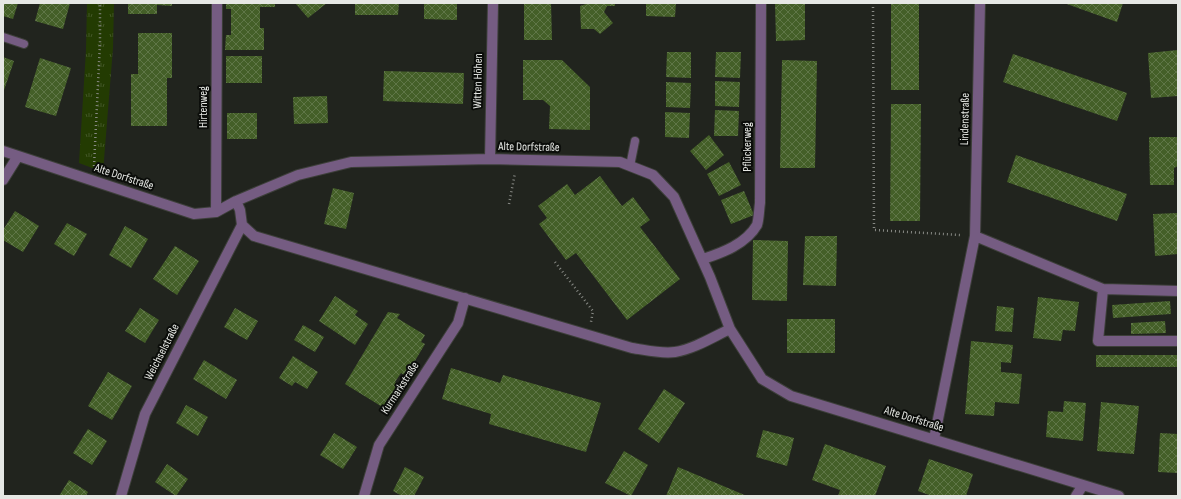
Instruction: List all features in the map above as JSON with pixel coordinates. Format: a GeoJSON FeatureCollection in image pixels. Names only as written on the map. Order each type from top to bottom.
{"type":"FeatureCollection","features":[{"type":"Feature","properties":{"kind":"street","name":"Hirtenweg"},"geometry":{"type":"LineString","coordinates":[[216,212],[217,3]]}},
{"type":"Feature","properties":{"kind":"street","name":"Witten Höhen"},"geometry":{"type":"LineString","coordinates":[[490,159],[493,3]]}},
{"type":"Feature","properties":{"kind":"street","name":"Pflückerweg"},"geometry":{"type":"LineString","coordinates":[[703,259],[723,253],[742,240],[757,224],[760,203],[762,3]]}},
{"type":"Feature","properties":{"kind":"street","name":"Lindenstraße"},"geometry":{"type":"LineString","coordinates":[[934,439],[975,236],[980,3]]}},
{"type":"Feature","properties":{"kind":"street","name":"Alte Dorfstraße"},"geometry":{"type":"LineString","coordinates":[[3,152],[194,214],[216,212],[236,201],[298,175],[351,162],[490,159],[620,162],[653,175],[674,197],[703,259],[730,329],[762,379],[791,396],[1119,496]]}},
{"type":"Feature","properties":{"kind":"street"},"geometry":{"type":"LineString","coordinates":[[3,180],[18,156]]}},
{"type":"Feature","properties":{"kind":"street"},"geometry":{"type":"LineString","coordinates":[[236,201],[240,210],[242,225],[254,236],[632,348],[666,353],[676,352],[699,344],[730,329]]}},
{"type":"Feature","properties":{"kind":"street","name":"Weichselstraße"},"geometry":{"type":"LineString","coordinates":[[121,496],[145,414],[242,225]]}},
{"type":"Feature","properties":{"kind":"street"},"geometry":{"type":"LineString","coordinates":[[975,236],[1103,289],[1178,291]]}},
{"type":"Feature","properties":{"kind":"street"},"geometry":{"type":"LineString","coordinates":[[1103,289],[1098,341],[1178,341]]}},
{"type":"Feature","properties":{"kind":"street","name":"Kurmarkstraße"},"geometry":{"type":"LineString","coordinates":[[364,496],[380,445],[458,323],[465,298]]}},
{"type":"Feature","properties":{"kind":"street"},"geometry":{"type":"LineString","coordinates":[[1076,496],[1083,485]]}},
{"type":"Feature","properties":{"kind":"lane"},"geometry":{"type":"LineString","coordinates":[[3,37],[24,44]]}},
{"type":"Feature","properties":{"kind":"lane"},"geometry":{"type":"LineString","coordinates":[[630,166],[635,141]]}},
{"type":"Feature","properties":{"kind":"path"},"geometry":{"type":"LineString","coordinates":[[93,182],[100,43],[100,3]]}},
{"type":"Feature","properties":{"kind":"path"},"geometry":{"type":"LineString","coordinates":[[873,3],[874,230],[975,236]]}},
{"type":"Feature","properties":{"kind":"path"},"geometry":{"type":"LineString","coordinates":[[509,204],[518,160]]}},
{"type":"Feature","properties":{"kind":"path"},"geometry":{"type":"LineString","coordinates":[[555,262],[593,311],[588,335]]}},
{"type":"Feature","properties":{"kind":"green space"},"geometry":{"type":"Polygon","coordinates":[[[87,3],[114,3],[113,48],[103,172],[79,163],[86,50],[87,3]]]}},
{"type":"Feature","properties":{"kind":"building"},"geometry":{"type":"Polygon","coordinates":[[[3,3],[18,3],[13,19],[3,16],[3,3]]]}},
{"type":"Feature","properties":{"kind":"building"},"geometry":{"type":"Polygon","coordinates":[[[40,3],[70,3],[63,29],[35,21],[40,3]]]}},
{"type":"Feature","properties":{"kind":"building"},"geometry":{"type":"Polygon","coordinates":[[[128,3],[172,3],[172,6],[157,5],[157,14],[128,14],[128,3]]]}},
{"type":"Feature","properties":{"kind":"building"},"geometry":{"type":"Polygon","coordinates":[[[226,3],[275,3],[275,7],[260,7],[260,28],[264,28],[264,50],[225,50],[226,35],[231,35],[231,9],[226,9],[226,3]]]}},
{"type":"Feature","properties":{"kind":"building"},"geometry":{"type":"Polygon","coordinates":[[[295,3],[327,3],[308,18],[295,3]]]}},
{"type":"Feature","properties":{"kind":"building"},"geometry":{"type":"Polygon","coordinates":[[[355,3],[399,3],[398,15],[355,15],[355,3]]]}},
{"type":"Feature","properties":{"kind":"building"},"geometry":{"type":"Polygon","coordinates":[[[424,3],[457,3],[457,20],[424,19],[424,3]]]}},
{"type":"Feature","properties":{"kind":"building"},"geometry":{"type":"Polygon","coordinates":[[[524,3],[551,3],[552,40],[524,40],[524,3]]]}},
{"type":"Feature","properties":{"kind":"building"},"geometry":{"type":"Polygon","coordinates":[[[589,3],[615,3],[615,6],[607,6],[604,12],[613,23],[600,34],[594,29],[581,29],[580,6],[589,3]]]}},
{"type":"Feature","properties":{"kind":"building"},"geometry":{"type":"Polygon","coordinates":[[[646,3],[676,3],[675,17],[646,16],[646,3]]]}},
{"type":"Feature","properties":{"kind":"building"},"geometry":{"type":"Polygon","coordinates":[[[775,3],[805,3],[805,40],[776,41],[775,3]]]}},
{"type":"Feature","properties":{"kind":"building"},"geometry":{"type":"Polygon","coordinates":[[[891,3],[919,3],[919,90],[891,90],[891,3]]]}},
{"type":"Feature","properties":{"kind":"building"},"geometry":{"type":"Polygon","coordinates":[[[1064,3],[1123,3],[1117,22],[1064,3]]]}},
{"type":"Feature","properties":{"kind":"building"},"geometry":{"type":"Polygon","coordinates":[[[138,33],[172,33],[172,78],[167,78],[167,126],[131,126],[131,74],[138,74],[138,33]]]}},
{"type":"Feature","properties":{"kind":"building"},"geometry":{"type":"Polygon","coordinates":[[[1178,50],[1178,96],[1151,98],[1148,53],[1178,50]]]}},
{"type":"Feature","properties":{"kind":"building"},"geometry":{"type":"Polygon","coordinates":[[[667,52],[691,52],[691,78],[666,77],[667,52]]]}},
{"type":"Feature","properties":{"kind":"building"},"geometry":{"type":"Polygon","coordinates":[[[716,52],[741,52],[740,78],[715,77],[716,52]]]}},
{"type":"Feature","properties":{"kind":"building"},"geometry":{"type":"Polygon","coordinates":[[[1013,54],[1127,93],[1117,121],[1003,82],[1013,54]]]}},
{"type":"Feature","properties":{"kind":"building"},"geometry":{"type":"Polygon","coordinates":[[[226,56],[262,56],[262,83],[226,83],[226,56]]]}},
{"type":"Feature","properties":{"kind":"building"},"geometry":{"type":"Polygon","coordinates":[[[3,57],[14,61],[3,93],[3,57]]]}},
{"type":"Feature","properties":{"kind":"building"},"geometry":{"type":"Polygon","coordinates":[[[40,58],[71,68],[56,116],[25,107],[40,58]]]}},
{"type":"Feature","properties":{"kind":"building"},"geometry":{"type":"Polygon","coordinates":[[[523,60],[562,60],[590,87],[590,130],[549,129],[550,106],[543,100],[523,100],[523,60]]]}},
{"type":"Feature","properties":{"kind":"building"},"geometry":{"type":"Polygon","coordinates":[[[782,60],[817,61],[815,168],[780,168],[782,60]]]}},
{"type":"Feature","properties":{"kind":"building"},"geometry":{"type":"Polygon","coordinates":[[[384,71],[464,73],[463,104],[383,101],[384,71]]]}},
{"type":"Feature","properties":{"kind":"building"},"geometry":{"type":"Polygon","coordinates":[[[715,81],[740,82],[739,107],[715,106],[715,81]]]}},
{"type":"Feature","properties":{"kind":"building"},"geometry":{"type":"Polygon","coordinates":[[[666,82],[691,83],[690,108],[666,107],[666,82]]]}},
{"type":"Feature","properties":{"kind":"building"},"geometry":{"type":"Polygon","coordinates":[[[327,96],[328,123],[294,124],[293,97],[327,96]]]}},
{"type":"Feature","properties":{"kind":"building"},"geometry":{"type":"Polygon","coordinates":[[[891,104],[921,104],[920,221],[890,221],[891,104]]]}},
{"type":"Feature","properties":{"kind":"building"},"geometry":{"type":"Polygon","coordinates":[[[715,110],[739,111],[738,136],[714,136],[715,110]]]}},
{"type":"Feature","properties":{"kind":"building"},"geometry":{"type":"Polygon","coordinates":[[[665,112],[690,113],[689,138],[665,137],[665,112]]]}},
{"type":"Feature","properties":{"kind":"building"},"geometry":{"type":"Polygon","coordinates":[[[227,113],[257,113],[257,139],[227,139],[227,113]]]}},
{"type":"Feature","properties":{"kind":"building"},"geometry":{"type":"Polygon","coordinates":[[[709,135],[724,155],[706,170],[690,151],[709,135]]]}},
{"type":"Feature","properties":{"kind":"building"},"geometry":{"type":"Polygon","coordinates":[[[1149,137],[1178,137],[1178,166],[1174,168],[1174,185],[1150,185],[1149,137]]]}},
{"type":"Feature","properties":{"kind":"building"},"geometry":{"type":"Polygon","coordinates":[[[1016,155],[1127,194],[1117,221],[1007,182],[1016,155]]]}},
{"type":"Feature","properties":{"kind":"building"},"geometry":{"type":"Polygon","coordinates":[[[729,162],[741,185],[719,196],[707,174],[729,162]]]}},
{"type":"Feature","properties":{"kind":"building"},"geometry":{"type":"Polygon","coordinates":[[[600,176],[622,206],[633,197],[650,220],[640,227],[680,279],[627,320],[576,253],[566,260],[539,224],[547,218],[538,206],[567,184],[575,195],[600,176]]]}},
{"type":"Feature","properties":{"kind":"building"},"geometry":{"type":"Polygon","coordinates":[[[333,188],[354,193],[346,229],[324,224],[333,188]]]}},
{"type":"Feature","properties":{"kind":"building"},"geometry":{"type":"Polygon","coordinates":[[[744,191],[754,215],[731,224],[721,200],[744,191]]]}},
{"type":"Feature","properties":{"kind":"building"},"geometry":{"type":"Polygon","coordinates":[[[15,211],[39,226],[23,252],[3,240],[3,230],[15,211]]]}},
{"type":"Feature","properties":{"kind":"building"},"geometry":{"type":"Polygon","coordinates":[[[1178,213],[1178,254],[1155,256],[1153,214],[1178,213]]]}},
{"type":"Feature","properties":{"kind":"building"},"geometry":{"type":"Polygon","coordinates":[[[67,223],[87,234],[74,256],[54,244],[67,223]]]}},
{"type":"Feature","properties":{"kind":"building"},"geometry":{"type":"Polygon","coordinates":[[[125,226],[148,239],[131,268],[109,255],[125,226]]]}},
{"type":"Feature","properties":{"kind":"building"},"geometry":{"type":"Polygon","coordinates":[[[805,236],[837,236],[836,286],[803,285],[805,236]]]}},
{"type":"Feature","properties":{"kind":"building"},"geometry":{"type":"Polygon","coordinates":[[[753,240],[788,241],[787,301],[752,300],[753,240]]]}},
{"type":"Feature","properties":{"kind":"building"},"geometry":{"type":"Polygon","coordinates":[[[175,246],[199,261],[177,295],[153,279],[175,246]]]}},
{"type":"Feature","properties":{"kind":"building"},"geometry":{"type":"Polygon","coordinates":[[[335,296],[358,311],[355,315],[368,324],[355,345],[319,321],[335,296]]]}},
{"type":"Feature","properties":{"kind":"building"},"geometry":{"type":"Polygon","coordinates":[[[1038,297],[1079,302],[1075,331],[1063,330],[1061,341],[1033,338],[1038,297]]]}},
{"type":"Feature","properties":{"kind":"building"},"geometry":{"type":"Polygon","coordinates":[[[1170,301],[1171,314],[1113,318],[1112,305],[1170,301]]]}},
{"type":"Feature","properties":{"kind":"building"},"geometry":{"type":"Polygon","coordinates":[[[997,306],[1014,308],[1012,332],[995,331],[997,306]]]}},
{"type":"Feature","properties":{"kind":"building"},"geometry":{"type":"Polygon","coordinates":[[[140,308],[159,320],[145,343],[125,331],[140,308]]]}},
{"type":"Feature","properties":{"kind":"building"},"geometry":{"type":"Polygon","coordinates":[[[235,308],[258,321],[247,340],[224,327],[235,308]]]}},
{"type":"Feature","properties":{"kind":"building"},"geometry":{"type":"Polygon","coordinates":[[[388,312],[400,314],[397,318],[425,335],[421,342],[425,344],[406,376],[401,373],[395,382],[398,384],[384,408],[345,384],[388,312]]]}},
{"type":"Feature","properties":{"kind":"building"},"geometry":{"type":"Polygon","coordinates":[[[787,319],[835,319],[835,353],[787,353],[787,319]]]}},
{"type":"Feature","properties":{"kind":"building"},"geometry":{"type":"Polygon","coordinates":[[[1165,321],[1166,333],[1131,334],[1131,323],[1165,321]]]}},
{"type":"Feature","properties":{"kind":"building"},"geometry":{"type":"Polygon","coordinates":[[[303,325],[324,337],[315,352],[294,340],[303,325]]]}},
{"type":"Feature","properties":{"kind":"building"},"geometry":{"type":"Polygon","coordinates":[[[971,341],[1013,345],[1011,363],[1001,362],[1001,372],[1022,374],[1019,404],[995,402],[994,416],[965,414],[971,341]]]}},
{"type":"Feature","properties":{"kind":"building"},"geometry":{"type":"Polygon","coordinates":[[[1096,355],[1178,355],[1178,367],[1096,367],[1096,355]]]}},
{"type":"Feature","properties":{"kind":"building"},"geometry":{"type":"Polygon","coordinates":[[[293,356],[318,372],[307,389],[295,382],[292,386],[279,378],[293,356]]]}},
{"type":"Feature","properties":{"kind":"building"},"geometry":{"type":"Polygon","coordinates":[[[204,360],[237,380],[226,399],[193,379],[204,360]]]}},
{"type":"Feature","properties":{"kind":"building"},"geometry":{"type":"Polygon","coordinates":[[[451,368],[500,383],[503,375],[601,403],[586,452],[489,424],[491,414],[442,399],[451,368]]]}},
{"type":"Feature","properties":{"kind":"building"},"geometry":{"type":"Polygon","coordinates":[[[108,372],[132,386],[112,420],[88,406],[108,372]]]}},
{"type":"Feature","properties":{"kind":"building"},"geometry":{"type":"Polygon","coordinates":[[[664,389],[685,403],[659,443],[638,429],[664,389]]]}},
{"type":"Feature","properties":{"kind":"building"},"geometry":{"type":"Polygon","coordinates":[[[1064,401],[1086,403],[1083,441],[1046,437],[1048,411],[1063,412],[1064,401]]]}},
{"type":"Feature","properties":{"kind":"building"},"geometry":{"type":"Polygon","coordinates":[[[1101,402],[1139,406],[1134,454],[1097,451],[1101,402]]]}},
{"type":"Feature","properties":{"kind":"building"},"geometry":{"type":"Polygon","coordinates":[[[186,405],[208,417],[198,436],[176,423],[186,405]]]}},
{"type":"Feature","properties":{"kind":"building"},"geometry":{"type":"Polygon","coordinates":[[[88,429],[107,441],[92,465],[73,453],[88,429]]]}},
{"type":"Feature","properties":{"kind":"building"},"geometry":{"type":"Polygon","coordinates":[[[763,430],[794,438],[787,466],[756,457],[763,430]]]}},
{"type":"Feature","properties":{"kind":"building"},"geometry":{"type":"Polygon","coordinates":[[[334,433],[357,447],[343,469],[320,455],[334,433]]]}},
{"type":"Feature","properties":{"kind":"building"},"geometry":{"type":"Polygon","coordinates":[[[1160,433],[1178,434],[1178,473],[1158,472],[1160,433]]]}},
{"type":"Feature","properties":{"kind":"building"},"geometry":{"type":"Polygon","coordinates":[[[825,444],[886,466],[875,496],[838,496],[840,490],[812,480],[825,444]]]}},
{"type":"Feature","properties":{"kind":"building"},"geometry":{"type":"Polygon","coordinates":[[[624,451],[648,465],[631,496],[605,483],[624,451]]]}},
{"type":"Feature","properties":{"kind":"building"},"geometry":{"type":"Polygon","coordinates":[[[929,459],[973,474],[966,496],[932,496],[918,491],[929,459]]]}},
{"type":"Feature","properties":{"kind":"building"},"geometry":{"type":"Polygon","coordinates":[[[167,464],[188,479],[176,496],[155,482],[167,464]]]}},
{"type":"Feature","properties":{"kind":"building"},"geometry":{"type":"Polygon","coordinates":[[[405,467],[424,477],[414,496],[402,496],[393,491],[405,467]]]}},
{"type":"Feature","properties":{"kind":"building"},"geometry":{"type":"Polygon","coordinates":[[[678,467],[747,496],[666,496],[678,467]]]}},
{"type":"Feature","properties":{"kind":"building"},"geometry":{"type":"Polygon","coordinates":[[[69,480],[88,492],[86,496],[59,496],[69,480]]]}}]}
